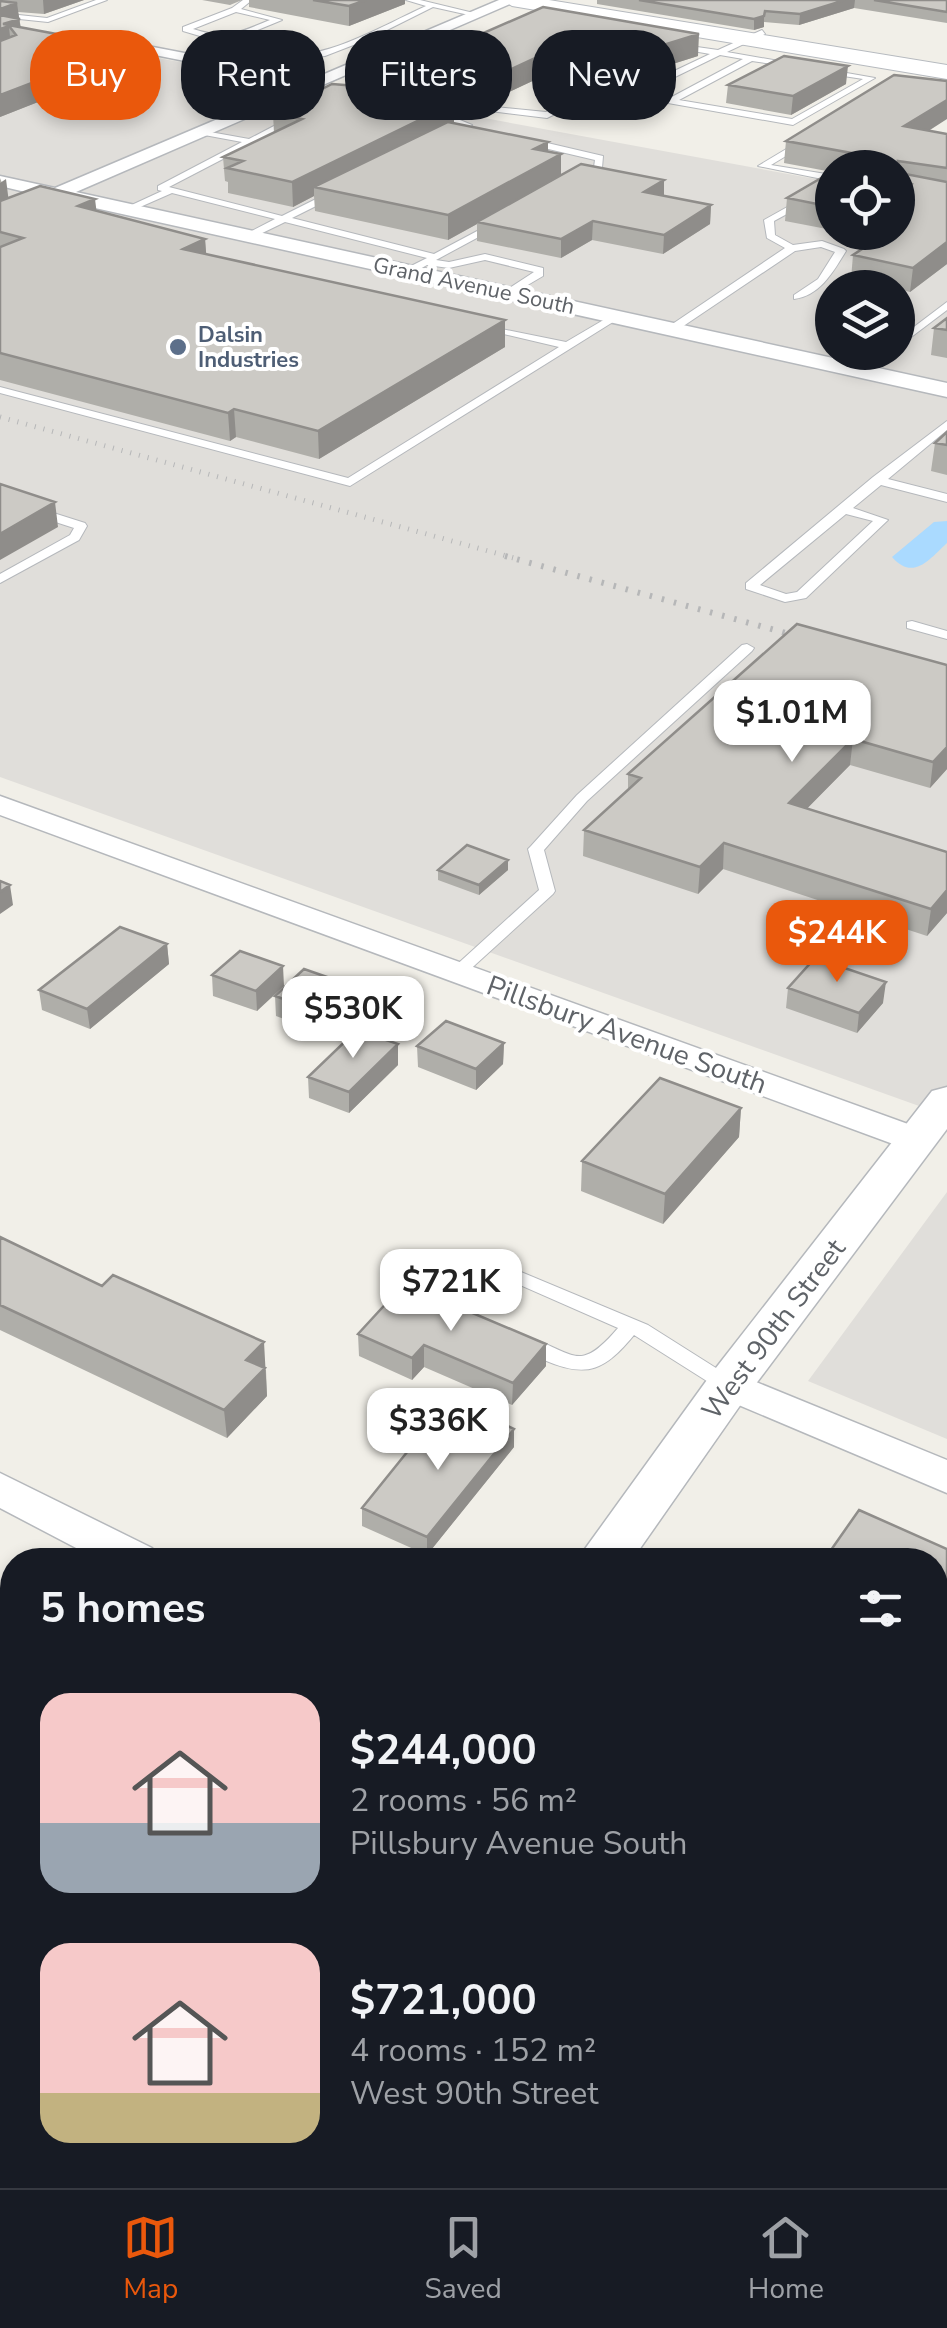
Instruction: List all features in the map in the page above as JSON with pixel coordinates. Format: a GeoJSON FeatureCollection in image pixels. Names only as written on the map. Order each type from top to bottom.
{"type":"FeatureCollection","features":[{"type":"Feature","properties":{"kind":"main road"},"geometry":{"type":"LineString","coordinates":[[512,0],[947,72]]}},
{"type":"Feature","properties":{"kind":"main road"},"geometry":{"type":"LineString","coordinates":[[568,0],[754,43],[947,62]]}},
{"type":"Feature","properties":{"kind":"street"},"geometry":{"type":"LineString","coordinates":[[325,88],[512,0]]}},
{"type":"Feature","properties":{"kind":"street"},"geometry":{"type":"LineString","coordinates":[[0,218],[230,120]]}},
{"type":"Feature","properties":{"kind":"street","name":"Grand Avenue South"},"geometry":{"type":"LineString","coordinates":[[0,181],[172,224],[424,263],[509,293],[947,390]]}},
{"type":"Feature","properties":{"kind":"street","name":"Pillsbury Avenue South"},"geometry":{"type":"LineString","coordinates":[[0,805],[917,1140]]}},
{"type":"Feature","properties":{"kind":"street","name":"West 90th Street"},"geometry":{"type":"LineString","coordinates":[[612,1548],[729,1385],[947,1100]]}},
{"type":"Feature","properties":{"kind":"street"},"geometry":{"type":"LineString","coordinates":[[729,1385],[947,1477]]}},
{"type":"Feature","properties":{"kind":"street"},"geometry":{"type":"LineString","coordinates":[[0,1490],[114,1548]]}},
{"type":"Feature","properties":{"kind":"lane"},"geometry":{"type":"LineString","coordinates":[[0,15],[48,20],[102,0]]}},
{"type":"Feature","properties":{"kind":"lane"},"geometry":{"type":"LineString","coordinates":[[185,30],[235,10],[248,0]]}},
{"type":"Feature","properties":{"kind":"lane"},"geometry":{"type":"LineString","coordinates":[[410,0],[429,7],[478,14]]}},
{"type":"Feature","properties":{"kind":"lane"},"geometry":{"type":"LineString","coordinates":[[325,52],[429,7]]}},
{"type":"Feature","properties":{"kind":"lane"},"geometry":{"type":"LineString","coordinates":[[235,10],[278,20],[252,30]]}},
{"type":"Feature","properties":{"kind":"lane"},"geometry":{"type":"LineString","coordinates":[[676,45],[720,53],[754,43]]}},
{"type":"Feature","properties":{"kind":"lane"},"geometry":{"type":"LineString","coordinates":[[754,43],[671,100],[792,122],[871,78],[820,70]]}},
{"type":"Feature","properties":{"kind":"lane"},"geometry":{"type":"LineString","coordinates":[[512,113],[548,115],[610,84],[672,76],[720,53],[754,43],[802,67]]}},
{"type":"Feature","properties":{"kind":"lane"},"geometry":{"type":"LineString","coordinates":[[291,120],[162,186],[168,192],[424,263],[449,265],[485,258],[539,270],[538,276],[509,293]]}},
{"type":"Feature","properties":{"kind":"lane"},"geometry":{"type":"LineString","coordinates":[[432,146],[465,130],[468,125],[461,120]]}},
{"type":"Feature","properties":{"kind":"lane"},"geometry":{"type":"LineString","coordinates":[[465,130],[483,133]]}},
{"type":"Feature","properties":{"kind":"lane"},"geometry":{"type":"LineString","coordinates":[[202,132],[248,141]]}},
{"type":"Feature","properties":{"kind":"lane"},"geometry":{"type":"LineString","coordinates":[[809,138],[762,166],[815,175]]}},
{"type":"Feature","properties":{"kind":"lane"},"geometry":{"type":"LineString","coordinates":[[520,140],[600,158],[598,168],[566,186]]}},
{"type":"Feature","properties":{"kind":"lane"},"geometry":{"type":"LineString","coordinates":[[248,236],[348,188]]}},
{"type":"Feature","properties":{"kind":"lane"},"geometry":{"type":"LineString","coordinates":[[128,210],[168,192]]}},
{"type":"Feature","properties":{"kind":"lane"},"geometry":{"type":"LineString","coordinates":[[792,248],[770,236],[769,220],[815,194]]}},
{"type":"Feature","properties":{"kind":"lane"},"geometry":{"type":"LineString","coordinates":[[424,263],[501,221]]}},
{"type":"Feature","properties":{"kind":"lane"},"geometry":{"type":"LineString","coordinates":[[672,329],[792,248],[822,244],[841,252],[822,281],[798,297]]}},
{"type":"Feature","properties":{"kind":"lane"},"geometry":{"type":"LineString","coordinates":[[915,330],[947,305]]}},
{"type":"Feature","properties":{"kind":"lane"},"geometry":{"type":"LineString","coordinates":[[0,390],[350,482],[616,317]]}},
{"type":"Feature","properties":{"kind":"lane"},"geometry":{"type":"LineString","coordinates":[[476,324],[568,346]]}},
{"type":"Feature","properties":{"kind":"lane"},"geometry":{"type":"LineString","coordinates":[[842,509],[882,520],[801,596],[785,598],[752,586],[842,509],[947,424]]}},
{"type":"Feature","properties":{"kind":"lane"},"geometry":{"type":"LineString","coordinates":[[877,480],[947,498]]}},
{"type":"Feature","properties":{"kind":"lane"},"geometry":{"type":"LineString","coordinates":[[0,500],[80,526],[75,536],[0,579]]}},
{"type":"Feature","properties":{"kind":"lane"},"geometry":{"type":"LineString","coordinates":[[912,625],[947,634]]}},
{"type":"Feature","properties":{"kind":"lane"},"geometry":{"type":"LineString","coordinates":[[458,972],[547,891],[536,849],[582,798],[747,648]]}},
{"type":"Feature","properties":{"kind":"lane"},"geometry":{"type":"LineString","coordinates":[[631,1326],[605,1358],[590,1365],[572,1364],[492,1329],[439,1299],[461,1270],[474,1264],[490,1265],[631,1326],[729,1385]]}},
{"type":"Feature","properties":{"kind":"shaded area"},"geometry":{"type":"Polygon","coordinates":[[[0,29],[30,35],[30,120],[161,120],[161,59],[181,62],[181,120],[325,120],[325,89],[345,92],[345,120],[495,120],[815,179],[815,250],[915,250],[915,222],[947,204],[947,1116],[0,777],[0,29]]]}},
{"type":"Feature","properties":{"kind":"shaded area"},"geometry":{"type":"Polygon","coordinates":[[[947,1192],[947,1439],[808,1381],[947,1192]]]}},
{"type":"Feature","properties":{"kind":"water"},"geometry":{"type":"Polygon","coordinates":[[[947,521],[947,543],[921,565],[907,567],[892,557],[934,522],[947,521]]]}},
{"type":"Feature","properties":{"kind":"building"},"geometry":{"type":"Polygon","coordinates":[[[313,0],[366,0],[349,6],[313,0]]]}},
{"type":"Feature","properties":{"kind":"building"},"geometry":{"type":"Polygon","coordinates":[[[639,0],[845,0],[800,14],[765,11],[764,16],[754,19],[639,0]]]}},
{"type":"Feature","properties":{"kind":"building"},"geometry":{"type":"Polygon","coordinates":[[[874,0],[947,0],[947,12],[874,0]]]}},
{"type":"Feature","properties":{"kind":"building"},"geometry":{"type":"Polygon","coordinates":[[[0,1],[17,3],[0,9],[0,1]]]}},
{"type":"Feature","properties":{"kind":"building"},"geometry":{"type":"Polygon","coordinates":[[[543,7],[676,30],[532,30],[532,60],[512,69],[512,30],[490,30],[543,7]]]}},
{"type":"Feature","properties":{"kind":"building"},"geometry":{"type":"Polygon","coordinates":[[[0,15],[20,19],[3,24],[35,30],[30,30],[30,84],[0,95],[0,41],[16,35],[9,26],[0,29],[0,15]]]}},
{"type":"Feature","properties":{"kind":"building"},"geometry":{"type":"Polygon","coordinates":[[[676,30],[699,34],[676,41],[676,30]]]}},
{"type":"Feature","properties":{"kind":"building"},"geometry":{"type":"Polygon","coordinates":[[[784,56],[848,66],[793,96],[728,85],[784,56]]]}},
{"type":"Feature","properties":{"kind":"building"},"geometry":{"type":"Polygon","coordinates":[[[894,75],[947,81],[947,100],[904,126],[947,134],[947,168],[915,163],[915,150],[835,150],[786,141],[894,75]]]}},
{"type":"Feature","properties":{"kind":"building"},"geometry":{"type":"Polygon","coordinates":[[[345,85],[345,120],[419,120],[292,182],[227,168],[243,161],[223,157],[300,120],[325,120],[325,88],[345,85]]]}},
{"type":"Feature","properties":{"kind":"building"},"geometry":{"type":"Polygon","coordinates":[[[448,122],[548,142],[534,149],[561,154],[448,215],[314,187],[448,122]]]}},
{"type":"Feature","properties":{"kind":"building"},"geometry":{"type":"Polygon","coordinates":[[[581,164],[664,180],[644,192],[711,205],[664,235],[593,221],[561,239],[477,222],[581,164]]]}},
{"type":"Feature","properties":{"kind":"building"},"geometry":{"type":"Polygon","coordinates":[[[915,176],[947,182],[947,242],[913,268],[853,255],[861,250],[915,250],[915,176]]]}},
{"type":"Feature","properties":{"kind":"building"},"geometry":{"type":"Polygon","coordinates":[[[815,182],[815,204],[787,198],[815,182]]]}},
{"type":"Feature","properties":{"kind":"building"},"geometry":{"type":"Polygon","coordinates":[[[40,186],[95,199],[78,206],[205,239],[183,249],[505,320],[318,431],[234,409],[228,413],[0,353],[0,247],[23,238],[0,232],[0,201],[40,186]]]}},
{"type":"Feature","properties":{"kind":"building"},"geometry":{"type":"Polygon","coordinates":[[[947,318],[947,330],[934,328],[947,318]]]}},
{"type":"Feature","properties":{"kind":"building"},"geometry":{"type":"Polygon","coordinates":[[[947,432],[947,445],[935,443],[947,432]]]}},
{"type":"Feature","properties":{"kind":"building"},"geometry":{"type":"Polygon","coordinates":[[[0,484],[55,502],[0,534],[0,484]]]}},
{"type":"Feature","properties":{"kind":"building"},"geometry":{"type":"Polygon","coordinates":[[[797,624],[947,665],[947,747],[933,762],[853,739],[789,803],[947,852],[947,890],[931,909],[724,843],[700,867],[584,830],[641,778],[628,774],[797,624]]]}},
{"type":"Feature","properties":{"kind":"building"},"geometry":{"type":"Polygon","coordinates":[[[467,845],[508,860],[479,885],[438,870],[467,845]]]}},
{"type":"Feature","properties":{"kind":"building"},"geometry":{"type":"Polygon","coordinates":[[[120,927],[167,944],[87,1009],[39,990],[120,927]]]}},
{"type":"Feature","properties":{"kind":"building"},"geometry":{"type":"Polygon","coordinates":[[[240,951],[283,966],[256,991],[212,975],[240,951]]]}},
{"type":"Feature","properties":{"kind":"building"},"geometry":{"type":"Polygon","coordinates":[[[815,958],[886,982],[859,1013],[788,988],[815,958]]]}},
{"type":"Feature","properties":{"kind":"building"},"geometry":{"type":"Polygon","coordinates":[[[304,969],[353,986],[323,1013],[275,996],[304,969]]]}},
{"type":"Feature","properties":{"kind":"building"},"geometry":{"type":"Polygon","coordinates":[[[446,1021],[504,1043],[476,1069],[417,1046],[446,1021]]]}},
{"type":"Feature","properties":{"kind":"building"},"geometry":{"type":"Polygon","coordinates":[[[357,1030],[398,1044],[349,1092],[308,1077],[357,1030]]]}},
{"type":"Feature","properties":{"kind":"building"},"geometry":{"type":"Polygon","coordinates":[[[660,1078],[741,1108],[665,1194],[582,1161],[660,1078]]]}},
{"type":"Feature","properties":{"kind":"building"},"geometry":{"type":"Polygon","coordinates":[[[0,1237],[102,1286],[113,1275],[264,1342],[246,1360],[265,1368],[224,1410],[0,1305],[0,1237]]]}},
{"type":"Feature","properties":{"kind":"building"},"geometry":{"type":"Polygon","coordinates":[[[404,1284],[546,1344],[513,1383],[424,1345],[412,1358],[358,1334],[404,1284]]]}},
{"type":"Feature","properties":{"kind":"building"},"geometry":{"type":"Polygon","coordinates":[[[466,1406],[514,1429],[427,1537],[362,1508],[412,1446],[424,1451],[466,1406]]]}},
{"type":"Feature","properties":{"kind":"building"},"geometry":{"type":"Polygon","coordinates":[[[859,1510],[945,1548],[832,1548],[859,1510]]]}},
{"type":"Feature","properties":{"kind":"railway"},"geometry":{"type":"LineString","coordinates":[[0,417],[514,558]]}},
{"type":"Feature","properties":{"kind":"railway"},"geometry":{"type":"LineString","coordinates":[[505,556],[815,641]]}},
{"type":"Feature","properties":{"kind":"place","name":"Dalsin Industries"},"geometry":{"type":"Point","coordinates":[178,347]}}]}
